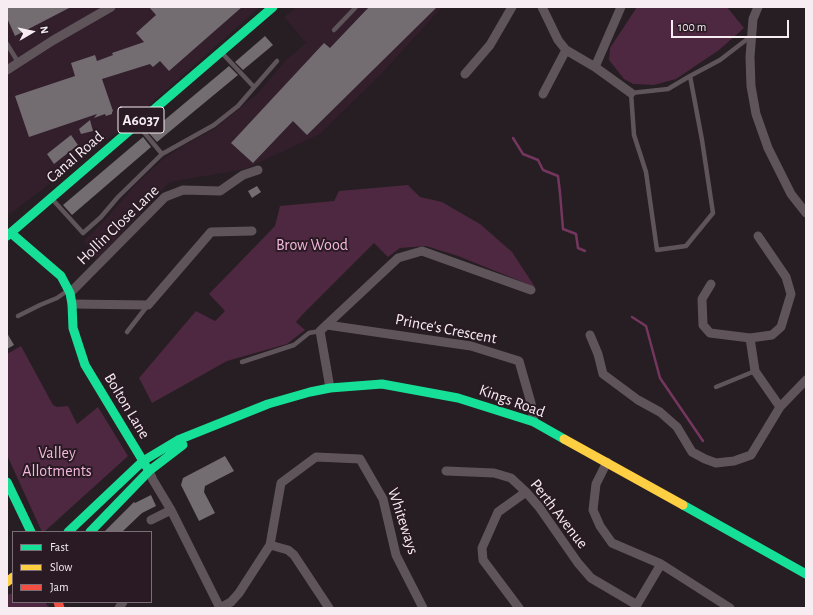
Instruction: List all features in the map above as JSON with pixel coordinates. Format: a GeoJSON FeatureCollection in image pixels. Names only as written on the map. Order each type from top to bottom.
{"type":"FeatureCollection","features":[{"type":"Feature","properties":{"kind":"main road","name":"Canal Road"},"geometry":{"type":"LineString","coordinates":[[8,233],[51,198],[273,7]]}},
{"type":"Feature","properties":{"kind":"main road","name":"Bolton Lane"},"geometry":{"type":"LineString","coordinates":[[8,233],[61,276],[69,292],[72,304],[73,328],[85,365],[149,471]]}},
{"type":"Feature","properties":{"kind":"main road","name":"Kings Road"},"geometry":{"type":"LineString","coordinates":[[69,531],[143,461],[178,440],[268,404],[310,392],[330,388],[382,384],[458,398],[534,422],[806,574]]}},
{"type":"Feature","properties":{"kind":"main road","name":"Kings Road"},"geometry":{"type":"LineString","coordinates":[[91,531],[149,471],[204,430]]}},
{"type":"Feature","properties":{"kind":"main road"},"geometry":{"type":"LineString","coordinates":[[7,482],[31,531]]}},
{"type":"Feature","properties":{"kind":"street"},"geometry":{"type":"LineString","coordinates":[[465,74],[490,45],[512,7]]}},
{"type":"Feature","properties":{"kind":"street"},"geometry":{"type":"LineString","coordinates":[[542,7],[558,40],[566,50],[595,67],[631,93]]}},
{"type":"Feature","properties":{"kind":"street"},"geometry":{"type":"LineString","coordinates":[[595,67],[621,7]]}},
{"type":"Feature","properties":{"kind":"street"},"geometry":{"type":"LineString","coordinates":[[758,7],[753,19],[750,37],[751,86],[756,114],[771,155],[790,194],[806,213]]}},
{"type":"Feature","properties":{"kind":"street"},"geometry":{"type":"LineString","coordinates":[[7,70],[105,8]]}},
{"type":"Feature","properties":{"kind":"street"},"geometry":{"type":"LineString","coordinates":[[543,94],[566,50]]}},
{"type":"Feature","properties":{"kind":"street","name":"Hollin Close Lane"},"geometry":{"type":"LineString","coordinates":[[69,292],[165,197],[183,190],[220,191],[243,175],[258,170]]}},
{"type":"Feature","properties":{"kind":"street"},"geometry":{"type":"LineString","coordinates":[[72,304],[148,305],[211,232],[252,231]]}},
{"type":"Feature","properties":{"kind":"street"},"geometry":{"type":"LineString","coordinates":[[711,284],[702,299],[704,325],[710,333],[750,338],[772,335],[781,328],[791,294],[786,278],[758,236]]}},
{"type":"Feature","properties":{"kind":"street"},"geometry":{"type":"LineString","coordinates":[[330,388],[324,328],[398,258],[422,250],[531,290]]}},
{"type":"Feature","properties":{"kind":"street","name":"Prince's Crescent"},"geometry":{"type":"LineString","coordinates":[[324,328],[471,346],[519,361],[531,403],[534,422]]}},
{"type":"Feature","properties":{"kind":"street"},"geometry":{"type":"LineString","coordinates":[[590,335],[598,354],[603,374],[638,400],[660,412],[677,427],[692,452],[716,463],[734,461],[751,455],[780,407],[806,380]]}},
{"type":"Feature","properties":{"kind":"street"},"geometry":{"type":"LineString","coordinates":[[750,338],[755,371],[780,407]]}},
{"type":"Feature","properties":{"kind":"street","name":"Whiteways"},"geometry":{"type":"LineString","coordinates":[[220,608],[232,602],[270,545],[281,483],[316,456],[360,459],[383,499],[396,555],[423,608]]}},
{"type":"Feature","properties":{"kind":"street"},"geometry":{"type":"LineString","coordinates":[[606,462],[596,484],[593,510],[600,526],[612,543],[661,564],[725,607]]}},
{"type":"Feature","properties":{"kind":"street","name":"Bolton Lane"},"geometry":{"type":"LineString","coordinates":[[149,471],[171,510],[220,608]]}},
{"type":"Feature","properties":{"kind":"street","name":"Perth Avenue"},"geometry":{"type":"LineString","coordinates":[[446,471],[494,473],[511,478],[526,492],[578,563],[591,578],[636,606]]}},
{"type":"Feature","properties":{"kind":"street"},"geometry":{"type":"LineString","coordinates":[[519,608],[483,560],[482,548],[498,512],[526,492]]}},
{"type":"Feature","properties":{"kind":"street"},"geometry":{"type":"LineString","coordinates":[[151,520],[171,510]]}},
{"type":"Feature","properties":{"kind":"street"},"geometry":{"type":"LineString","coordinates":[[270,545],[288,550],[294,555],[330,608]]}},
{"type":"Feature","properties":{"kind":"street"},"geometry":{"type":"LineString","coordinates":[[636,606],[661,564]]}},
{"type":"Feature","properties":{"kind":"lane"},"geometry":{"type":"LineString","coordinates":[[334,30],[356,7]]}},
{"type":"Feature","properties":{"kind":"lane"},"geometry":{"type":"LineString","coordinates":[[690,76],[702,140],[713,213],[686,246],[657,250],[646,172],[634,135],[631,93],[668,89],[690,76],[720,60],[750,37]]}},
{"type":"Feature","properties":{"kind":"lane"},"geometry":{"type":"LineString","coordinates":[[7,44],[18,62]]}},
{"type":"Feature","properties":{"kind":"lane"},"geometry":{"type":"LineString","coordinates":[[220,52],[254,87]]}},
{"type":"Feature","properties":{"kind":"lane"},"geometry":{"type":"LineString","coordinates":[[51,198],[83,233],[101,217],[118,197],[162,154],[214,125],[238,106],[277,61]]}},
{"type":"Feature","properties":{"kind":"lane"},"geometry":{"type":"LineString","coordinates":[[137,123],[162,154]]}},
{"type":"Feature","properties":{"kind":"lane"},"geometry":{"type":"LineString","coordinates":[[18,316],[69,292]]}},
{"type":"Feature","properties":{"kind":"lane"},"geometry":{"type":"LineString","coordinates":[[127,332],[148,305]]}},
{"type":"Feature","properties":{"kind":"lane"},"geometry":{"type":"LineString","coordinates":[[242,362],[294,345],[309,333],[324,328]]}},
{"type":"Feature","properties":{"kind":"lane"},"geometry":{"type":"LineString","coordinates":[[716,387],[755,371]]}},
{"type":"Feature","properties":{"kind":"shaded area"},"geometry":{"type":"Polygon","coordinates":[[[7,7],[260,7],[130,122],[10,214],[7,211],[7,7]]]}},
{"type":"Feature","properties":{"kind":"shaded area"},"geometry":{"type":"Polygon","coordinates":[[[296,7],[442,7],[383,72],[320,134],[245,169],[170,182],[96,260],[84,241],[104,221],[136,184],[163,159],[214,129],[257,94],[286,60],[306,43],[284,17],[296,7]]]}},
{"type":"Feature","properties":{"kind":"green space"},"geometry":{"type":"Polygon","coordinates":[[[637,7],[727,7],[744,28],[719,50],[676,79],[654,85],[633,84],[624,79],[609,60],[610,48],[637,7]]]}},
{"type":"Feature","properties":{"kind":"green space","name":"Brow Wood"},"geometry":{"type":"Polygon","coordinates":[[[408,185],[420,197],[442,202],[480,224],[512,252],[535,287],[458,256],[426,246],[400,248],[388,257],[374,243],[296,322],[305,330],[287,344],[227,361],[152,403],[139,378],[196,311],[215,321],[225,311],[209,294],[275,226],[280,206],[334,201],[339,191],[408,185]]]}},
{"type":"Feature","properties":{"kind":"green space","name":"Valley Allotments"},"geometry":{"type":"Polygon","coordinates":[[[21,346],[53,405],[57,407],[68,406],[77,424],[98,407],[128,456],[45,531],[42,531],[7,455],[7,354],[21,346]]]}},
{"type":"Feature","properties":{"kind":"green space"},"geometry":{"type":"Polygon","coordinates":[[[12,593],[12,603],[46,603],[49,608],[7,608],[7,595],[12,593]]]}},
{"type":"Feature","properties":{"kind":"building"},"geometry":{"type":"Polygon","coordinates":[[[7,7],[71,7],[15,36],[7,18],[7,7]]]}},
{"type":"Feature","properties":{"kind":"building"},"geometry":{"type":"Polygon","coordinates":[[[149,7],[242,7],[169,71],[160,61],[153,67],[150,64],[102,79],[113,111],[112,114],[106,116],[105,114],[94,118],[97,114],[29,137],[15,96],[75,76],[71,63],[95,55],[97,61],[113,55],[112,53],[144,42],[136,33],[156,15],[149,7]]]}},
{"type":"Feature","properties":{"kind":"building"},"geometry":{"type":"Polygon","coordinates":[[[369,7],[437,7],[307,135],[293,121],[253,163],[231,143],[324,43],[330,48],[369,7]]]}},
{"type":"Feature","properties":{"kind":"building"},"geometry":{"type":"Polygon","coordinates":[[[265,36],[273,45],[243,70],[235,62],[265,36]]]}},
{"type":"Feature","properties":{"kind":"building"},"geometry":{"type":"Polygon","coordinates":[[[229,66],[238,75],[157,142],[149,133],[229,66]]]}},
{"type":"Feature","properties":{"kind":"building"},"geometry":{"type":"Polygon","coordinates":[[[90,120],[93,131],[81,134],[79,129],[90,120]]]}},
{"type":"Feature","properties":{"kind":"building"},"geometry":{"type":"Polygon","coordinates":[[[71,135],[78,145],[54,164],[47,154],[71,135]]]}},
{"type":"Feature","properties":{"kind":"building"},"geometry":{"type":"Polygon","coordinates":[[[143,137],[151,147],[72,215],[63,205],[143,137]]]}},
{"type":"Feature","properties":{"kind":"building"},"geometry":{"type":"Polygon","coordinates":[[[257,186],[261,192],[252,198],[248,191],[257,186]]]}},
{"type":"Feature","properties":{"kind":"building"},"geometry":{"type":"Polygon","coordinates":[[[7,333],[14,345],[7,349],[7,333]]]}},
{"type":"Feature","properties":{"kind":"building"},"geometry":{"type":"Polygon","coordinates":[[[225,456],[234,471],[205,486],[204,492],[215,513],[199,521],[181,485],[183,478],[225,456]]]}},
{"type":"Feature","properties":{"kind":"building"},"geometry":{"type":"Polygon","coordinates":[[[151,495],[156,506],[142,513],[123,531],[105,531],[134,502],[135,503],[151,495]]]}},
{"type":"Feature","properties":{"kind":"waterway"},"geometry":{"type":"LineString","coordinates":[[513,138],[523,154],[538,160],[543,170],[558,176],[563,229],[576,234],[578,248],[585,251]]}},
{"type":"Feature","properties":{"kind":"waterway"},"geometry":{"type":"LineString","coordinates":[[632,317],[646,326],[660,378],[703,441]]}},
{"type":"Feature","properties":{"kind":"traffic: fast"},"geometry":{"type":"LineString","coordinates":[[7,236],[273,7]]}},
{"type":"Feature","properties":{"kind":"traffic: fast"},"geometry":{"type":"LineString","coordinates":[[11,233],[61,276],[70,293],[73,328],[85,365],[149,471]]}},
{"type":"Feature","properties":{"kind":"traffic: fast"},"geometry":{"type":"LineString","coordinates":[[69,531],[143,461],[178,440],[268,404],[330,388],[382,384],[458,398],[534,422],[564,439]]}},
{"type":"Feature","properties":{"kind":"traffic: fast"},"geometry":{"type":"LineString","coordinates":[[91,531],[149,471],[183,445]]}},
{"type":"Feature","properties":{"kind":"traffic: fast"},"geometry":{"type":"LineString","coordinates":[[7,482],[31,531]]}},
{"type":"Feature","properties":{"kind":"traffic: fast"},"geometry":{"type":"LineString","coordinates":[[683,505],[806,574]]}},
{"type":"Feature","properties":{"kind":"traffic: slow"},"geometry":{"type":"LineString","coordinates":[[564,439],[683,505]]}},
{"type":"Feature","properties":{"kind":"traffic: slow"},"geometry":{"type":"LineString","coordinates":[[7,582],[12,578]]}},
{"type":"Feature","properties":{"kind":"traffic: jam"},"geometry":{"type":"LineString","coordinates":[[58,603],[60,608]]}}]}
